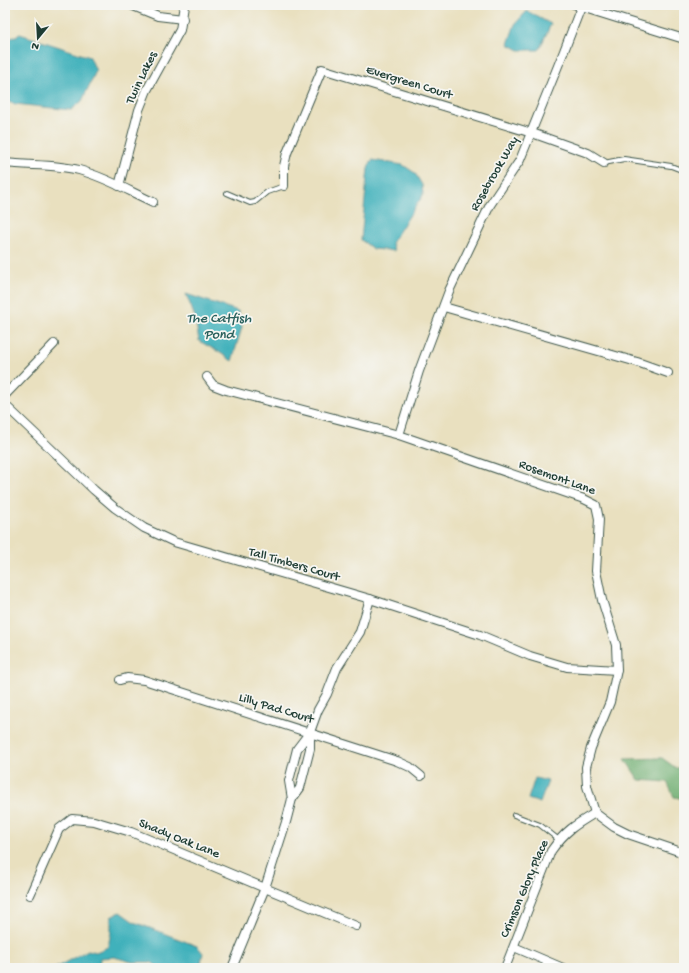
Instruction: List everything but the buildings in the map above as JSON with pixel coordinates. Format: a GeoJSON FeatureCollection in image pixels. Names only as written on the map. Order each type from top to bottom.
{"type":"FeatureCollection","features":[{"type":"Feature","properties":{"kind":"street"},"geometry":{"type":"LineString","coordinates":[[131,5],[158,16],[183,19]]}},
{"type":"Feature","properties":{"kind":"street","name":"Twin Lakes"},"geometry":{"type":"LineString","coordinates":[[119,186],[142,103],[147,90],[180,30],[183,19],[184,5]]}},
{"type":"Feature","properties":{"kind":"street"},"geometry":{"type":"LineString","coordinates":[[578,6],[684,39]]}},
{"type":"Feature","properties":{"kind":"street","name":"Rosebrook Way"},"geometry":{"type":"LineString","coordinates":[[399,435],[419,371],[464,259],[490,205],[520,160],[564,51],[578,6]]}},
{"type":"Feature","properties":{"kind":"street","name":"Evergreen Court"},"geometry":{"type":"LineString","coordinates":[[284,186],[284,166],[287,153],[322,69],[532,133],[588,153],[604,163]]}},
{"type":"Feature","properties":{"kind":"street"},"geometry":{"type":"LineString","coordinates":[[5,163],[55,166],[79,170],[153,202]]}},
{"type":"Feature","properties":{"kind":"street"},"geometry":{"type":"LineString","coordinates":[[444,307],[637,362],[668,373]]}},
{"type":"Feature","properties":{"kind":"street"},"geometry":{"type":"LineString","coordinates":[[5,395],[54,344]]}},
{"type":"Feature","properties":{"kind":"street","name":"Rosemont Lane"},"geometry":{"type":"LineString","coordinates":[[206,377],[213,385],[226,390],[399,435],[584,499],[596,505],[599,519],[596,571],[602,600],[616,645],[617,670],[610,702],[591,748],[586,767],[587,786],[595,813]]}},
{"type":"Feature","properties":{"kind":"street","name":"Tall Timbers Court"},"geometry":{"type":"LineString","coordinates":[[5,405],[94,490],[115,508],[144,528],[174,542],[203,552],[370,599],[480,635],[530,656],[567,666],[617,670]]}},
{"type":"Feature","properties":{"kind":"street"},"geometry":{"type":"LineString","coordinates":[[292,799],[289,781],[297,748],[310,732],[337,668],[360,632],[370,599]]}},
{"type":"Feature","properties":{"kind":"street","name":"Lilly Pad Court"},"geometry":{"type":"LineString","coordinates":[[120,680],[127,678],[144,680],[310,732],[397,761],[410,767],[422,776]]}},
{"type":"Feature","properties":{"kind":"street"},"geometry":{"type":"LineString","coordinates":[[232,968],[265,888],[292,799],[300,788],[309,755],[310,732]]}},
{"type":"Feature","properties":{"kind":"street"},"geometry":{"type":"LineString","coordinates":[[595,813],[614,827],[628,834],[684,853]]}},
{"type":"Feature","properties":{"kind":"street","name":"Crimson Glory Place"},"geometry":{"type":"LineString","coordinates":[[504,968],[514,947],[552,851],[559,840],[570,829],[595,813]]}},
{"type":"Feature","properties":{"kind":"street","name":"Shady Oak Lane"},"geometry":{"type":"LineString","coordinates":[[30,895],[59,829],[72,819],[94,821],[131,832],[356,926]]}},
{"type":"Feature","properties":{"kind":"street"},"geometry":{"type":"LineString","coordinates":[[514,947],[563,968]]}},
{"type":"Feature","properties":{"kind":"lane"},"geometry":{"type":"LineString","coordinates":[[604,163],[624,159],[671,166],[684,171]]}},
{"type":"Feature","properties":{"kind":"lane"},"geometry":{"type":"LineString","coordinates":[[227,193],[250,203],[255,202],[267,192],[284,186]]}},
{"type":"Feature","properties":{"kind":"lane"},"geometry":{"type":"LineString","coordinates":[[514,815],[540,826],[559,840]]}},
{"type":"Feature","properties":{"kind":"green space"},"geometry":{"type":"Polygon","coordinates":[[[662,758],[676,768],[684,768],[684,799],[674,797],[667,782],[639,780],[625,759],[662,758]]]}},
{"type":"Feature","properties":{"kind":"water"},"geometry":{"type":"Polygon","coordinates":[[[527,11],[551,24],[539,50],[519,50],[508,44],[515,24],[527,11]]]}},
{"type":"Feature","properties":{"kind":"water"},"geometry":{"type":"Polygon","coordinates":[[[20,34],[90,57],[96,71],[82,101],[71,110],[15,104],[5,101],[5,41],[20,34]]]}},
{"type":"Feature","properties":{"kind":"water"},"geometry":{"type":"Polygon","coordinates":[[[372,160],[403,165],[415,173],[422,185],[423,195],[392,242],[394,251],[373,249],[361,240],[368,168],[372,160]]]}},
{"type":"Feature","properties":{"kind":"water","name":"The Catfish Pond"},"geometry":{"type":"Polygon","coordinates":[[[186,294],[238,311],[242,327],[232,361],[199,341],[195,317],[186,294]]]}},
{"type":"Feature","properties":{"kind":"water"},"geometry":{"type":"Polygon","coordinates":[[[535,778],[548,781],[540,803],[528,799],[535,778]]]}},
{"type":"Feature","properties":{"kind":"water"},"geometry":{"type":"Polygon","coordinates":[[[120,912],[134,922],[197,946],[203,953],[200,968],[160,968],[151,962],[132,962],[114,957],[100,958],[99,968],[55,968],[88,950],[96,952],[108,947],[111,932],[111,917],[120,912]]]}}]}
